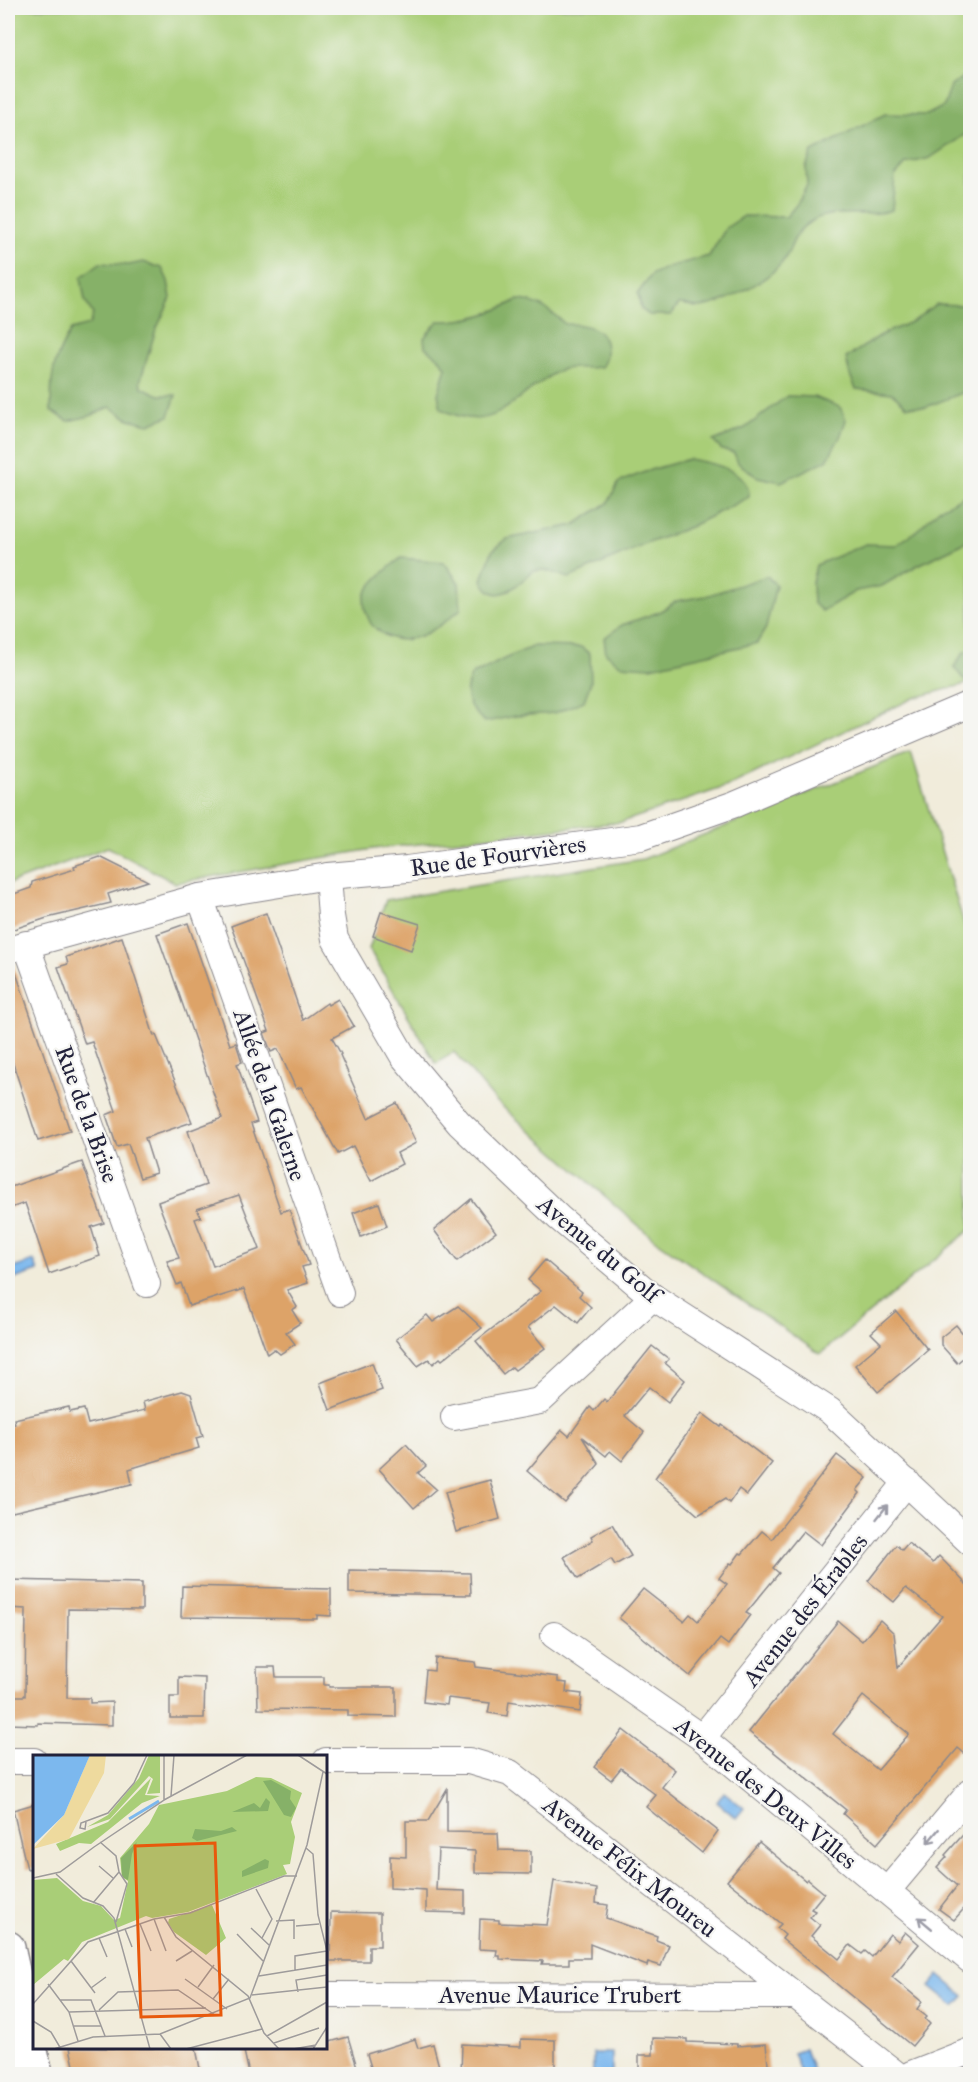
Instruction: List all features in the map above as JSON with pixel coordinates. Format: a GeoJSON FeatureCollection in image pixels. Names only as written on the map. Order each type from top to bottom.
{"type":"FeatureCollection","features":[{"type":"Feature","properties":{"kind":"street","name":"Rue de Fourvières"},"geometry":{"type":"LineString","coordinates":[[17,947],[200,897],[328,876],[407,869],[641,837],[735,804],[970,704]]}},
{"type":"Feature","properties":{"kind":"street","name":"Avenue du Golf"},"geometry":{"type":"LineString","coordinates":[[328,876],[335,939],[403,1056],[459,1123],[559,1218],[653,1297],[830,1411],[970,1542]]}},
{"type":"Feature","properties":{"kind":"street","name":"Allée de la Galerne"},"geometry":{"type":"LineString","coordinates":[[200,897],[340,1293]]}},
{"type":"Feature","properties":{"kind":"street","name":"Rue de la Brise"},"geometry":{"type":"LineString","coordinates":[[17,947],[147,1284]]}},
{"type":"Feature","properties":{"kind":"street"},"geometry":{"type":"LineString","coordinates":[[454,1417],[540,1401],[653,1297]]}},
{"type":"Feature","properties":{"kind":"street","name":"Avenue des Érables"},"geometry":{"type":"LineString","coordinates":[[702,1738],[907,1482]]}},
{"type":"Feature","properties":{"kind":"street","name":"Avenue des Deux Villes"},"geometry":{"type":"LineString","coordinates":[[554,1635],[702,1738],[970,1960]]}},
{"type":"Feature","properties":{"kind":"street"},"geometry":{"type":"LineString","coordinates":[[8,1761],[33,1761]]}},
{"type":"Feature","properties":{"kind":"street","name":"Avenue Félix Moureu"},"geometry":{"type":"LineString","coordinates":[[327,1761],[469,1761],[510,1773],[896,2074]]}},
{"type":"Feature","properties":{"kind":"street"},"geometry":{"type":"LineString","coordinates":[[887,1891],[970,1792]]}},
{"type":"Feature","properties":{"kind":"street"},"geometry":{"type":"LineString","coordinates":[[8,1948],[36,2074]]}},
{"type":"Feature","properties":{"kind":"street","name":"Avenue Maurice Trubert"},"geometry":{"type":"LineString","coordinates":[[327,1995],[795,1996]]}},
{"type":"Feature","properties":{"kind":"street"},"geometry":{"type":"LineString","coordinates":[[911,2074],[970,2051]]}},
{"type":"Feature","properties":{"kind":"green space"},"geometry":{"type":"Polygon","coordinates":[[[8,8],[970,8],[970,683],[914,698],[728,786],[622,822],[373,849],[175,883],[108,847],[8,884],[8,8]]]}},
{"type":"Feature","properties":{"kind":"green space"},"geometry":{"type":"Polygon","coordinates":[[[966,75],[970,75],[970,131],[930,158],[906,164],[895,176],[892,210],[872,214],[831,215],[812,221],[796,235],[785,258],[774,271],[755,285],[721,302],[701,307],[679,304],[671,315],[649,315],[641,309],[638,293],[652,274],[668,267],[709,256],[726,228],[744,216],[786,217],[797,204],[807,185],[806,167],[812,152],[885,114],[927,115],[944,106],[951,86],[966,75]]]}},
{"type":"Feature","properties":{"kind":"green space"},"geometry":{"type":"Polygon","coordinates":[[[143,262],[162,268],[168,281],[171,298],[155,332],[140,382],[142,387],[159,395],[176,395],[169,416],[149,424],[129,419],[110,407],[90,416],[68,421],[51,411],[51,387],[56,360],[71,330],[89,325],[93,314],[85,301],[81,277],[100,263],[129,265],[143,262]]]}},
{"type":"Feature","properties":{"kind":"green space"},"geometry":{"type":"Polygon","coordinates":[[[518,300],[532,302],[543,307],[565,324],[586,326],[602,335],[606,349],[601,367],[570,368],[558,371],[497,414],[485,418],[473,419],[458,416],[441,409],[438,394],[446,367],[425,347],[424,338],[438,321],[479,316],[518,300]]]}},
{"type":"Feature","properties":{"kind":"green space"},"geometry":{"type":"Polygon","coordinates":[[[936,304],[962,305],[970,312],[970,390],[926,407],[907,406],[892,393],[856,389],[846,358],[881,335],[913,321],[936,304]]]}},
{"type":"Feature","properties":{"kind":"green space"},"geometry":{"type":"Polygon","coordinates":[[[787,396],[814,397],[840,407],[846,420],[840,437],[827,460],[781,482],[758,477],[738,463],[734,453],[722,450],[713,441],[745,428],[787,396]]]}},
{"type":"Feature","properties":{"kind":"green space"},"geometry":{"type":"Polygon","coordinates":[[[689,459],[718,465],[736,474],[748,487],[749,497],[690,527],[569,578],[545,570],[533,571],[507,592],[493,593],[487,589],[482,580],[492,551],[507,539],[574,525],[608,503],[619,482],[689,459]]]}},
{"type":"Feature","properties":{"kind":"green space"},"geometry":{"type":"Polygon","coordinates":[[[970,493],[970,537],[962,544],[916,566],[882,586],[856,591],[822,611],[813,603],[812,583],[816,565],[866,544],[896,545],[915,532],[939,509],[970,493]]]}},
{"type":"Feature","properties":{"kind":"green space"},"geometry":{"type":"Polygon","coordinates":[[[401,558],[444,562],[459,583],[461,609],[435,629],[404,640],[393,639],[374,627],[367,616],[364,602],[371,585],[401,558]]]}},
{"type":"Feature","properties":{"kind":"green space"},"geometry":{"type":"Polygon","coordinates":[[[767,576],[776,585],[766,628],[757,643],[651,667],[620,665],[606,653],[604,638],[622,625],[659,612],[676,601],[706,596],[767,576]]]}},
{"type":"Feature","properties":{"kind":"green space"},"geometry":{"type":"Polygon","coordinates":[[[534,646],[581,647],[590,654],[591,682],[584,701],[555,713],[516,716],[485,722],[470,706],[468,700],[467,688],[473,673],[534,646]]]}},
{"type":"Feature","properties":{"kind":"green space"},"geometry":{"type":"Polygon","coordinates":[[[970,650],[970,682],[964,680],[954,667],[964,652],[970,650]]]}},
{"type":"Feature","properties":{"kind":"green space"},"geometry":{"type":"Polygon","coordinates":[[[911,752],[970,943],[970,1230],[820,1354],[654,1239],[495,1100],[454,1052],[436,1064],[369,949],[386,900],[643,859],[911,752]]]}},
{"type":"Feature","properties":{"kind":"water"},"geometry":{"type":"Polygon","coordinates":[[[34,1261],[38,1271],[8,1281],[8,1270],[34,1261]]]}},
{"type":"Feature","properties":{"kind":"water"},"geometry":{"type":"Polygon","coordinates":[[[724,1792],[744,1808],[736,1818],[717,1802],[724,1792]]]}},
{"type":"Feature","properties":{"kind":"water"},"geometry":{"type":"Polygon","coordinates":[[[939,1975],[964,1996],[955,2006],[930,1986],[939,1975]]]}},
{"type":"Feature","properties":{"kind":"water"},"geometry":{"type":"Polygon","coordinates":[[[805,2049],[814,2074],[801,2074],[793,2053],[805,2049]]]}},
{"type":"Feature","properties":{"kind":"water"},"geometry":{"type":"Polygon","coordinates":[[[593,2053],[612,2053],[612,2074],[593,2074],[593,2053]]]}},
{"type":"Feature","properties":{"kind":"building"},"geometry":{"type":"Polygon","coordinates":[[[100,857],[148,881],[108,894],[111,903],[47,918],[8,931],[8,896],[31,888],[32,882],[75,869],[74,866],[100,857]]]}},
{"type":"Feature","properties":{"kind":"building"},"geometry":{"type":"Polygon","coordinates":[[[381,912],[420,924],[411,950],[373,936],[381,912]]]}},
{"type":"Feature","properties":{"kind":"building"},"geometry":{"type":"Polygon","coordinates":[[[266,913],[303,1020],[327,1003],[328,1005],[338,999],[354,1026],[332,1038],[368,1118],[397,1103],[416,1143],[397,1153],[402,1164],[371,1181],[353,1146],[338,1154],[301,1087],[296,1089],[278,1049],[271,1052],[264,1033],[269,1031],[231,926],[266,913]]]}},
{"type":"Feature","properties":{"kind":"building"},"geometry":{"type":"Polygon","coordinates":[[[188,923],[230,1045],[236,1043],[242,1062],[237,1064],[257,1122],[251,1124],[281,1212],[289,1209],[309,1265],[302,1267],[308,1283],[287,1290],[297,1307],[292,1310],[300,1323],[286,1332],[295,1344],[280,1354],[274,1349],[267,1354],[244,1289],[189,1306],[181,1283],[177,1285],[167,1261],[179,1258],[158,1202],[206,1185],[188,1131],[222,1118],[157,934],[188,923]],[[239,1195],[197,1209],[201,1217],[195,1219],[213,1266],[260,1249],[239,1195]]]}},
{"type":"Feature","properties":{"kind":"building"},"geometry":{"type":"Polygon","coordinates":[[[122,937],[154,1036],[156,1035],[192,1122],[145,1138],[156,1173],[140,1178],[128,1144],[117,1147],[106,1115],[116,1111],[92,1042],[85,1044],[58,967],[68,964],[66,957],[122,937]]]}},
{"type":"Feature","properties":{"kind":"building"},"geometry":{"type":"Polygon","coordinates":[[[13,964],[70,1131],[38,1141],[8,1048],[8,965],[13,964]]]}},
{"type":"Feature","properties":{"kind":"building"},"geometry":{"type":"Polygon","coordinates":[[[82,1162],[104,1223],[91,1227],[100,1256],[49,1274],[25,1203],[8,1209],[8,1188],[82,1162]]]}},
{"type":"Feature","properties":{"kind":"building"},"geometry":{"type":"Polygon","coordinates":[[[471,1199],[496,1232],[457,1261],[434,1230],[471,1199]]]}},
{"type":"Feature","properties":{"kind":"building"},"geometry":{"type":"Polygon","coordinates":[[[379,1203],[387,1226],[361,1237],[353,1213],[379,1203]]]}},
{"type":"Feature","properties":{"kind":"building"},"geometry":{"type":"Polygon","coordinates":[[[545,1260],[582,1292],[579,1296],[591,1307],[578,1323],[556,1305],[528,1327],[545,1348],[515,1370],[512,1367],[503,1374],[476,1341],[541,1291],[528,1280],[545,1260]]]}},
{"type":"Feature","properties":{"kind":"building"},"geometry":{"type":"Polygon","coordinates":[[[458,1306],[482,1328],[442,1360],[440,1358],[433,1364],[429,1359],[418,1366],[396,1339],[427,1315],[433,1322],[458,1306]]]}},
{"type":"Feature","properties":{"kind":"building"},"geometry":{"type":"Polygon","coordinates":[[[896,1311],[928,1350],[878,1392],[855,1365],[881,1343],[871,1333],[896,1311]]]}},
{"type":"Feature","properties":{"kind":"building"},"geometry":{"type":"Polygon","coordinates":[[[956,1325],[970,1342],[970,1352],[957,1363],[941,1345],[941,1337],[956,1325]]]}},
{"type":"Feature","properties":{"kind":"building"},"geometry":{"type":"Polygon","coordinates":[[[652,1346],[669,1359],[665,1363],[685,1380],[668,1402],[649,1387],[625,1416],[644,1432],[622,1461],[610,1451],[606,1456],[582,1437],[599,1464],[565,1503],[527,1471],[562,1430],[569,1436],[590,1407],[594,1411],[604,1399],[607,1402],[652,1346]]]}},
{"type":"Feature","properties":{"kind":"building"},"geometry":{"type":"Polygon","coordinates":[[[372,1363],[382,1390],[330,1410],[320,1383],[372,1363]]]}},
{"type":"Feature","properties":{"kind":"building"},"geometry":{"type":"Polygon","coordinates":[[[182,1391],[191,1394],[203,1436],[196,1438],[199,1448],[129,1469],[132,1484],[8,1513],[8,1426],[15,1424],[14,1419],[69,1407],[70,1412],[84,1409],[88,1424],[145,1410],[143,1402],[182,1391]]]}},
{"type":"Feature","properties":{"kind":"building"},"geometry":{"type":"Polygon","coordinates":[[[702,1413],[721,1427],[722,1425],[772,1463],[747,1495],[739,1489],[729,1503],[725,1499],[698,1515],[655,1478],[702,1413]]]}},
{"type":"Feature","properties":{"kind":"building"},"geometry":{"type":"Polygon","coordinates":[[[406,1444],[426,1466],[418,1473],[436,1489],[414,1508],[379,1469],[406,1444]]]}},
{"type":"Feature","properties":{"kind":"building"},"geometry":{"type":"Polygon","coordinates":[[[837,1455],[867,1478],[857,1490],[860,1493],[821,1545],[803,1531],[773,1568],[779,1573],[746,1613],[750,1615],[728,1645],[720,1639],[690,1676],[619,1618],[643,1589],[684,1621],[690,1614],[698,1621],[727,1584],[719,1578],[730,1563],[732,1564],[740,1553],[742,1554],[762,1531],[772,1539],[837,1455]]]}},
{"type":"Feature","properties":{"kind":"building"},"geometry":{"type":"Polygon","coordinates":[[[490,1480],[500,1519],[456,1532],[445,1492],[490,1480]]]}},
{"type":"Feature","properties":{"kind":"building"},"geometry":{"type":"Polygon","coordinates":[[[612,1524],[631,1556],[615,1565],[611,1559],[578,1579],[564,1557],[593,1540],[591,1536],[612,1524]]]}},
{"type":"Feature","properties":{"kind":"building"},"geometry":{"type":"Polygon","coordinates":[[[908,1543],[933,1563],[939,1556],[970,1588],[970,1758],[958,1748],[877,1844],[843,1814],[846,1810],[749,1732],[838,1621],[862,1641],[880,1620],[894,1633],[898,1667],[942,1616],[906,1588],[894,1602],[868,1581],[896,1545],[902,1550],[908,1543]],[[863,1696],[833,1734],[878,1770],[909,1734],[863,1696]]]}},
{"type":"Feature","properties":{"kind":"building"},"geometry":{"type":"Polygon","coordinates":[[[349,1570],[470,1573],[471,1595],[349,1593],[349,1570]]]}},
{"type":"Feature","properties":{"kind":"building"},"geometry":{"type":"Polygon","coordinates":[[[8,1580],[142,1583],[142,1610],[68,1609],[67,1698],[90,1698],[90,1703],[112,1702],[112,1725],[8,1724],[8,1696],[25,1696],[26,1609],[8,1608],[8,1580]]]}},
{"type":"Feature","properties":{"kind":"building"},"geometry":{"type":"Polygon","coordinates":[[[182,1586],[331,1589],[331,1616],[317,1615],[317,1619],[181,1617],[182,1586]]]}},
{"type":"Feature","properties":{"kind":"building"},"geometry":{"type":"Polygon","coordinates":[[[435,1658],[475,1662],[476,1667],[558,1677],[558,1682],[567,1683],[566,1692],[582,1694],[580,1712],[509,1701],[507,1716],[488,1713],[490,1703],[448,1698],[447,1705],[423,1702],[426,1670],[434,1671],[435,1658]]]}},
{"type":"Feature","properties":{"kind":"building"},"geometry":{"type":"Polygon","coordinates":[[[257,1667],[275,1667],[276,1677],[324,1677],[324,1685],[329,1685],[329,1687],[396,1687],[396,1717],[348,1716],[348,1710],[258,1709],[257,1667]]]}},
{"type":"Feature","properties":{"kind":"building"},"geometry":{"type":"Polygon","coordinates":[[[179,1677],[205,1678],[204,1718],[170,1718],[170,1697],[179,1697],[179,1677]]]}},
{"type":"Feature","properties":{"kind":"building"},"geometry":{"type":"Polygon","coordinates":[[[623,1730],[675,1770],[662,1787],[718,1831],[702,1853],[646,1807],[656,1795],[621,1768],[611,1780],[594,1767],[623,1730]]]}},
{"type":"Feature","properties":{"kind":"building"},"geometry":{"type":"Polygon","coordinates":[[[447,1789],[447,1832],[498,1833],[499,1850],[531,1851],[531,1874],[475,1873],[475,1851],[438,1849],[436,1890],[465,1891],[465,1913],[426,1912],[426,1890],[390,1888],[390,1856],[406,1857],[406,1821],[428,1821],[447,1789]]]}},
{"type":"Feature","properties":{"kind":"building"},"geometry":{"type":"Polygon","coordinates":[[[33,1804],[33,1868],[27,1869],[13,1810],[33,1804]]]}},
{"type":"Feature","properties":{"kind":"building"},"geometry":{"type":"Polygon","coordinates":[[[970,1827],[970,1902],[954,1920],[939,1909],[957,1886],[937,1868],[947,1857],[945,1855],[970,1827]]]}},
{"type":"Feature","properties":{"kind":"building"},"geometry":{"type":"Polygon","coordinates":[[[759,1842],[824,1893],[811,1909],[815,1911],[810,1917],[820,1925],[811,1936],[839,1959],[850,1945],[862,1954],[865,1951],[872,1957],[890,1934],[898,1941],[905,1932],[919,1944],[892,1977],[922,2002],[917,2009],[927,2017],[925,2019],[930,2024],[912,2046],[782,1939],[785,1935],[777,1928],[781,1924],[727,1881],[759,1842]]]}},
{"type":"Feature","properties":{"kind":"building"},"geometry":{"type":"Polygon","coordinates":[[[554,1881],[597,1889],[596,1903],[608,1905],[606,1918],[657,1936],[656,1940],[669,1945],[661,1966],[648,1962],[647,1966],[590,1944],[590,1958],[569,1958],[569,1964],[542,1964],[543,1961],[500,1959],[500,1956],[496,1956],[497,1950],[479,1949],[480,1919],[499,1920],[499,1923],[547,1925],[554,1881]]]}},
{"type":"Feature","properties":{"kind":"building"},"geometry":{"type":"Polygon","coordinates":[[[331,1912],[380,1913],[380,1946],[369,1946],[369,1961],[330,1961],[331,1912]]]}},
{"type":"Feature","properties":{"kind":"building"},"geometry":{"type":"Polygon","coordinates":[[[348,2037],[357,2067],[330,2074],[249,2074],[244,2051],[327,2049],[327,2043],[348,2037]]]}},
{"type":"Feature","properties":{"kind":"building"},"geometry":{"type":"Polygon","coordinates":[[[653,2038],[687,2039],[687,2042],[737,2044],[737,2046],[766,2044],[769,2074],[639,2074],[639,2055],[653,2055],[653,2038]]]}},
{"type":"Feature","properties":{"kind":"building"},"geometry":{"type":"Polygon","coordinates":[[[415,2039],[418,2048],[433,2044],[441,2074],[373,2074],[367,2054],[415,2039]]]}},
{"type":"Feature","properties":{"kind":"building"},"geometry":{"type":"Polygon","coordinates":[[[521,2039],[555,2040],[555,2074],[461,2074],[462,2044],[521,2047],[521,2039]]]}},
{"type":"Feature","properties":{"kind":"building"},"geometry":{"type":"Polygon","coordinates":[[[70,2049],[196,2049],[201,2074],[76,2074],[70,2049]]]}}]}
